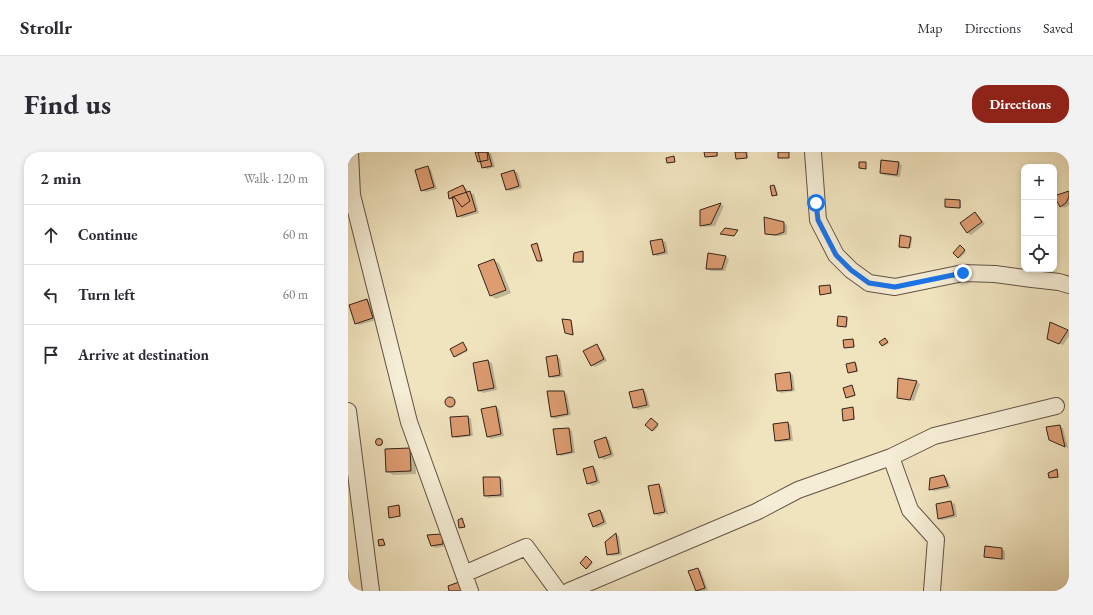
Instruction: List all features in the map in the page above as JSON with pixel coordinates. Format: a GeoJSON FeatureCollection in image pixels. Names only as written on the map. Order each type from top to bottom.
{"type":"FeatureCollection","features":[{"type":"Feature","properties":{"kind":"street"},"geometry":{"type":"LineString","coordinates":[[350,152],[352,195],[409,422],[470,591]]}},
{"type":"Feature","properties":{"kind":"street"},"geometry":{"type":"LineString","coordinates":[[813,152],[818,220],[836,255],[851,270],[869,283],[895,287],[963,273],[979,273],[1059,282],[1069,285]]}},
{"type":"Feature","properties":{"kind":"street"},"geometry":{"type":"LineString","coordinates":[[569,591],[756,512],[798,490],[891,457],[934,436],[1056,406]]}},
{"type":"Feature","properties":{"kind":"street"},"geometry":{"type":"LineString","coordinates":[[348,411],[371,591]]}},
{"type":"Feature","properties":{"kind":"street"},"geometry":{"type":"LineString","coordinates":[[891,457],[910,510],[936,539],[932,591]]}},
{"type":"Feature","properties":{"kind":"street"},"geometry":{"type":"LineString","coordinates":[[464,574],[526,547],[558,591]]}},
{"type":"Feature","properties":{"kind":"building"},"geometry":{"type":"Polygon","coordinates":[[[475,152],[487,152],[488,160],[478,162],[475,152]]]}},
{"type":"Feature","properties":{"kind":"building"},"geometry":{"type":"Polygon","coordinates":[[[478,152],[488,152],[492,166],[482,168],[478,152]]]}},
{"type":"Feature","properties":{"kind":"building"},"geometry":{"type":"Polygon","coordinates":[[[704,152],[717,152],[717,156],[705,157],[704,152]]]}},
{"type":"Feature","properties":{"kind":"building"},"geometry":{"type":"Polygon","coordinates":[[[735,152],[746,152],[747,158],[736,159],[735,152]]]}},
{"type":"Feature","properties":{"kind":"building"},"geometry":{"type":"Polygon","coordinates":[[[778,152],[789,152],[789,158],[778,158],[778,152]]]}},
{"type":"Feature","properties":{"kind":"building"},"geometry":{"type":"Polygon","coordinates":[[[674,156],[675,162],[667,163],[666,158],[674,156]]]}},
{"type":"Feature","properties":{"kind":"building"},"geometry":{"type":"Polygon","coordinates":[[[881,160],[899,162],[897,175],[880,173],[881,160]]]}},
{"type":"Feature","properties":{"kind":"building"},"geometry":{"type":"Polygon","coordinates":[[[859,162],[866,162],[866,169],[859,168],[859,162]]]}},
{"type":"Feature","properties":{"kind":"building"},"geometry":{"type":"Polygon","coordinates":[[[428,166],[434,187],[421,191],[415,170],[428,166]]]}},
{"type":"Feature","properties":{"kind":"building"},"geometry":{"type":"Polygon","coordinates":[[[514,170],[519,186],[506,190],[501,174],[514,170]]]}},
{"type":"Feature","properties":{"kind":"building"},"geometry":{"type":"Polygon","coordinates":[[[463,185],[470,201],[462,207],[454,197],[449,199],[448,192],[463,185]]]}},
{"type":"Feature","properties":{"kind":"building"},"geometry":{"type":"Polygon","coordinates":[[[774,185],[777,195],[772,196],[770,186],[774,185]]]}},
{"type":"Feature","properties":{"kind":"building"},"geometry":{"type":"Polygon","coordinates":[[[470,191],[476,211],[457,217],[452,197],[470,191]]]}},
{"type":"Feature","properties":{"kind":"building"},"geometry":{"type":"Polygon","coordinates":[[[1069,191],[1069,197],[1066,203],[1060,207],[1057,202],[1057,195],[1069,191]]]}},
{"type":"Feature","properties":{"kind":"building"},"geometry":{"type":"Polygon","coordinates":[[[945,199],[960,200],[960,208],[945,207],[945,199]]]}},
{"type":"Feature","properties":{"kind":"building"},"geometry":{"type":"Polygon","coordinates":[[[721,203],[711,224],[700,226],[700,210],[721,203]]]}},
{"type":"Feature","properties":{"kind":"building"},"geometry":{"type":"Polygon","coordinates":[[[975,212],[982,222],[967,233],[960,223],[975,212]]]}},
{"type":"Feature","properties":{"kind":"building"},"geometry":{"type":"Polygon","coordinates":[[[764,217],[784,222],[784,232],[776,235],[765,234],[764,217]]]}},
{"type":"Feature","properties":{"kind":"building"},"geometry":{"type":"Polygon","coordinates":[[[725,228],[738,230],[734,236],[720,234],[725,228]]]}},
{"type":"Feature","properties":{"kind":"building"},"geometry":{"type":"Polygon","coordinates":[[[900,235],[911,237],[909,248],[899,247],[900,235]]]}},
{"type":"Feature","properties":{"kind":"building"},"geometry":{"type":"Polygon","coordinates":[[[662,239],[665,252],[653,255],[650,241],[662,239]]]}},
{"type":"Feature","properties":{"kind":"building"},"geometry":{"type":"Polygon","coordinates":[[[537,243],[542,261],[537,261],[531,245],[537,243]]]}},
{"type":"Feature","properties":{"kind":"building"},"geometry":{"type":"Polygon","coordinates":[[[960,245],[965,250],[958,258],[953,253],[960,245]]]}},
{"type":"Feature","properties":{"kind":"building"},"geometry":{"type":"Polygon","coordinates":[[[583,251],[583,262],[573,262],[574,253],[583,251]]]}},
{"type":"Feature","properties":{"kind":"building"},"geometry":{"type":"Polygon","coordinates":[[[708,253],[726,256],[722,269],[706,269],[708,253]]]}},
{"type":"Feature","properties":{"kind":"building"},"geometry":{"type":"Polygon","coordinates":[[[494,259],[506,290],[490,296],[478,265],[494,259]]]}},
{"type":"Feature","properties":{"kind":"building"},"geometry":{"type":"Polygon","coordinates":[[[830,285],[831,293],[820,295],[819,286],[830,285]]]}},
{"type":"Feature","properties":{"kind":"building"},"geometry":{"type":"Polygon","coordinates":[[[367,299],[373,318],[355,324],[349,305],[367,299]]]}},
{"type":"Feature","properties":{"kind":"building"},"geometry":{"type":"Polygon","coordinates":[[[838,316],[847,317],[846,327],[837,326],[838,316]]]}},
{"type":"Feature","properties":{"kind":"building"},"geometry":{"type":"Polygon","coordinates":[[[562,319],[571,320],[573,335],[565,333],[562,319]]]}},
{"type":"Feature","properties":{"kind":"building"},"geometry":{"type":"Polygon","coordinates":[[[1050,322],[1068,330],[1059,344],[1047,339],[1050,322]]]}},
{"type":"Feature","properties":{"kind":"building"},"geometry":{"type":"Polygon","coordinates":[[[885,338],[888,342],[882,346],[879,342],[885,338]]]}},
{"type":"Feature","properties":{"kind":"building"},"geometry":{"type":"Polygon","coordinates":[[[853,339],[854,347],[844,348],[843,340],[853,339]]]}},
{"type":"Feature","properties":{"kind":"building"},"geometry":{"type":"Polygon","coordinates":[[[463,342],[467,350],[454,357],[450,349],[463,342]]]}},
{"type":"Feature","properties":{"kind":"building"},"geometry":{"type":"Polygon","coordinates":[[[597,344],[604,359],[591,366],[583,351],[597,344]]]}},
{"type":"Feature","properties":{"kind":"building"},"geometry":{"type":"Polygon","coordinates":[[[557,355],[560,375],[549,377],[546,357],[557,355]]]}},
{"type":"Feature","properties":{"kind":"building"},"geometry":{"type":"Polygon","coordinates":[[[488,360],[494,388],[478,391],[473,363],[488,360]]]}},
{"type":"Feature","properties":{"kind":"building"},"geometry":{"type":"Polygon","coordinates":[[[855,362],[857,371],[848,373],[846,364],[855,362]]]}},
{"type":"Feature","properties":{"kind":"building"},"geometry":{"type":"Polygon","coordinates":[[[790,372],[792,390],[777,391],[775,374],[790,372]]]}},
{"type":"Feature","properties":{"kind":"building"},"geometry":{"type":"Polygon","coordinates":[[[898,378],[917,381],[910,400],[897,398],[898,378]]]}},
{"type":"Feature","properties":{"kind":"building"},"geometry":{"type":"Polygon","coordinates":[[[852,385],[855,395],[846,398],[843,388],[852,385]]]}},
{"type":"Feature","properties":{"kind":"building"},"geometry":{"type":"Polygon","coordinates":[[[643,389],[647,405],[633,408],[629,392],[643,389]]]}},
{"type":"Feature","properties":{"kind":"building"},"geometry":{"type":"Polygon","coordinates":[[[547,391],[564,391],[568,414],[551,417],[547,391]]]}},
{"type":"Feature","properties":{"kind":"building"},"geometry":{"type":"Polygon","coordinates":[[[448,397],[452,397],[454,398],[454,406],[448,407],[445,404],[445,400],[448,397]]]}},
{"type":"Feature","properties":{"kind":"building"},"geometry":{"type":"Polygon","coordinates":[[[496,406],[501,434],[487,437],[481,409],[496,406]]]}},
{"type":"Feature","properties":{"kind":"building"},"geometry":{"type":"Polygon","coordinates":[[[853,407],[854,419],[843,421],[842,409],[853,407]]]}},
{"type":"Feature","properties":{"kind":"building"},"geometry":{"type":"Polygon","coordinates":[[[468,416],[470,435],[452,437],[450,417],[468,416]]]}},
{"type":"Feature","properties":{"kind":"building"},"geometry":{"type":"Polygon","coordinates":[[[651,418],[658,424],[652,431],[645,425],[651,418]]]}},
{"type":"Feature","properties":{"kind":"building"},"geometry":{"type":"Polygon","coordinates":[[[788,422],[790,439],[775,441],[773,424],[788,422]]]}},
{"type":"Feature","properties":{"kind":"building"},"geometry":{"type":"Polygon","coordinates":[[[1060,425],[1065,447],[1049,440],[1046,427],[1060,425]]]}},
{"type":"Feature","properties":{"kind":"building"},"geometry":{"type":"Polygon","coordinates":[[[569,428],[572,452],[557,455],[553,429],[569,428]]]}},
{"type":"Feature","properties":{"kind":"building"},"geometry":{"type":"Polygon","coordinates":[[[606,437],[611,454],[599,458],[594,441],[606,437]]]}},
{"type":"Feature","properties":{"kind":"building"},"geometry":{"type":"Polygon","coordinates":[[[379,439],[382,442],[379,445],[376,442],[379,439]]]}},
{"type":"Feature","properties":{"kind":"building"},"geometry":{"type":"Polygon","coordinates":[[[410,448],[411,471],[386,472],[385,449],[410,448]]]}},
{"type":"Feature","properties":{"kind":"building"},"geometry":{"type":"Polygon","coordinates":[[[593,466],[597,481],[587,484],[583,469],[593,466]]]}},
{"type":"Feature","properties":{"kind":"building"},"geometry":{"type":"Polygon","coordinates":[[[1057,469],[1058,477],[1049,478],[1048,473],[1057,469]]]}},
{"type":"Feature","properties":{"kind":"building"},"geometry":{"type":"Polygon","coordinates":[[[944,475],[948,486],[929,490],[930,478],[944,475]]]}},
{"type":"Feature","properties":{"kind":"building"},"geometry":{"type":"Polygon","coordinates":[[[483,477],[500,477],[501,495],[484,496],[483,477]]]}},
{"type":"Feature","properties":{"kind":"building"},"geometry":{"type":"Polygon","coordinates":[[[659,484],[665,512],[654,514],[648,486],[659,484]]]}},
{"type":"Feature","properties":{"kind":"building"},"geometry":{"type":"Polygon","coordinates":[[[951,501],[954,515],[938,519],[936,504],[951,501]]]}},
{"type":"Feature","properties":{"kind":"building"},"geometry":{"type":"Polygon","coordinates":[[[399,505],[400,516],[389,518],[388,507],[399,505]]]}},
{"type":"Feature","properties":{"kind":"building"},"geometry":{"type":"Polygon","coordinates":[[[600,510],[604,522],[593,527],[588,514],[600,510]]]}},
{"type":"Feature","properties":{"kind":"building"},"geometry":{"type":"Polygon","coordinates":[[[462,518],[465,527],[459,528],[458,520],[462,518]]]}},
{"type":"Feature","properties":{"kind":"building"},"geometry":{"type":"Polygon","coordinates":[[[616,533],[619,553],[607,555],[605,542],[616,533]]]}},
{"type":"Feature","properties":{"kind":"building"},"geometry":{"type":"Polygon","coordinates":[[[442,534],[443,544],[431,546],[427,535],[442,534]]]}},
{"type":"Feature","properties":{"kind":"building"},"geometry":{"type":"Polygon","coordinates":[[[383,539],[385,545],[379,546],[378,540],[383,539]]]}},
{"type":"Feature","properties":{"kind":"building"},"geometry":{"type":"Polygon","coordinates":[[[985,546],[1002,548],[1002,559],[984,557],[985,546]]]}},
{"type":"Feature","properties":{"kind":"building"},"geometry":{"type":"Polygon","coordinates":[[[586,556],[592,562],[586,569],[580,563],[586,556]]]}},
{"type":"Feature","properties":{"kind":"building"},"geometry":{"type":"Polygon","coordinates":[[[698,568],[705,588],[696,591],[688,571],[698,568]]]}},
{"type":"Feature","properties":{"kind":"building"},"geometry":{"type":"Polygon","coordinates":[[[459,582],[462,591],[449,591],[448,586],[459,582]]]}},
{"type":"Feature","properties":{"kind":"route"},"geometry":{"type":"LineString","coordinates":[[816,203],[818,220],[836,255],[851,270],[869,283],[895,287],[963,273]]}}]}
